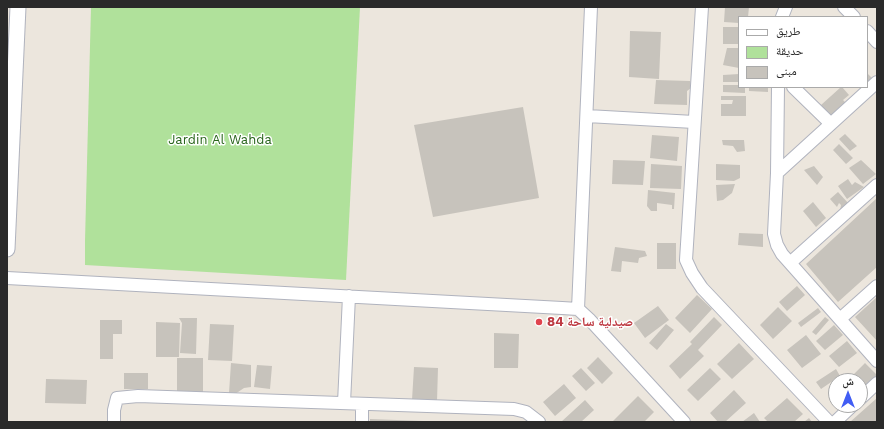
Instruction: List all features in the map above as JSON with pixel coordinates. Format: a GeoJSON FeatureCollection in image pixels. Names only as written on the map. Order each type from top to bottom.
{"type":"FeatureCollection","features":[{"type":"Feature","properties":{"kind":"street"},"geometry":{"type":"LineString","coordinates":[[7,248],[18,7]]}},
{"type":"Feature","properties":{"kind":"street"},"geometry":{"type":"LineString","coordinates":[[578,309],[590,7]]}},
{"type":"Feature","properties":{"kind":"street"},"geometry":{"type":"LineString","coordinates":[[702,7],[686,260],[692,273],[702,288],[829,422]]}},
{"type":"Feature","properties":{"kind":"street"},"geometry":{"type":"LineString","coordinates":[[844,7],[853,16]]}},
{"type":"Feature","properties":{"kind":"street"},"geometry":{"type":"LineString","coordinates":[[868,32],[877,42]]}},
{"type":"Feature","properties":{"kind":"street"},"geometry":{"type":"LineString","coordinates":[[777,173],[877,82]]}},
{"type":"Feature","properties":{"kind":"street"},"geometry":{"type":"LineString","coordinates":[[778,88],[777,173],[774,234],[776,244],[782,254],[877,362]]}},
{"type":"Feature","properties":{"kind":"street"},"geometry":{"type":"LineString","coordinates":[[794,88],[831,124]]}},
{"type":"Feature","properties":{"kind":"street"},"geometry":{"type":"LineString","coordinates":[[586,116],[694,122]]}},
{"type":"Feature","properties":{"kind":"street"},"geometry":{"type":"LineString","coordinates":[[790,263],[877,185]]}},
{"type":"Feature","properties":{"kind":"street"},"geometry":{"type":"LineString","coordinates":[[7,278],[578,309],[590,320],[684,422]]}},
{"type":"Feature","properties":{"kind":"street"},"geometry":{"type":"LineString","coordinates":[[840,319],[877,286]]}},
{"type":"Feature","properties":{"kind":"street"},"geometry":{"type":"LineString","coordinates":[[344,403],[349,296]]}},
{"type":"Feature","properties":{"kind":"street"},"geometry":{"type":"LineString","coordinates":[[868,391],[877,383]]}},
{"type":"Feature","properties":{"kind":"street"},"geometry":{"type":"LineString","coordinates":[[114,422],[114,410],[117,398],[138,396],[514,409],[526,412],[539,422]]}},
{"type":"Feature","properties":{"kind":"street"},"geometry":{"type":"LineString","coordinates":[[362,404],[362,422]]}},
{"type":"Feature","properties":{"kind":"street"},"geometry":{"type":"LineString","coordinates":[[835,422],[845,413]]}},
{"type":"Feature","properties":{"kind":"green space","name":"Jardin Al Wahda"},"geometry":{"type":"Polygon","coordinates":[[[91,7],[360,7],[346,280],[85,265],[91,7]]]}},
{"type":"Feature","properties":{"kind":"building"},"geometry":{"type":"Polygon","coordinates":[[[725,7],[749,7],[748,16],[738,16],[738,23],[724,22],[725,7]]]}},
{"type":"Feature","properties":{"kind":"building"},"geometry":{"type":"Polygon","coordinates":[[[723,27],[738,27],[738,44],[723,44],[723,27]]]}},
{"type":"Feature","properties":{"kind":"building"},"geometry":{"type":"Polygon","coordinates":[[[630,31],[661,32],[659,79],[629,77],[630,31]]]}},
{"type":"Feature","properties":{"kind":"building"},"geometry":{"type":"Polygon","coordinates":[[[727,48],[738,48],[738,68],[723,65],[727,48]]]}},
{"type":"Feature","properties":{"kind":"building"},"geometry":{"type":"Polygon","coordinates":[[[738,74],[738,82],[723,82],[723,75],[738,74]]]}},
{"type":"Feature","properties":{"kind":"building"},"geometry":{"type":"Polygon","coordinates":[[[868,74],[873,79],[868,84],[868,74]]]}},
{"type":"Feature","properties":{"kind":"building"},"geometry":{"type":"Polygon","coordinates":[[[656,80],[690,81],[691,88],[687,91],[687,105],[654,104],[656,80]]]}},
{"type":"Feature","properties":{"kind":"building"},"geometry":{"type":"Polygon","coordinates":[[[723,85],[738,85],[738,88],[745,88],[745,93],[723,92],[723,85]]]}},
{"type":"Feature","properties":{"kind":"building"},"geometry":{"type":"Polygon","coordinates":[[[749,88],[768,88],[768,92],[749,91],[749,88]]]}},
{"type":"Feature","properties":{"kind":"building"},"geometry":{"type":"Polygon","coordinates":[[[840,88],[843,88],[849,95],[843,100],[848,105],[834,118],[821,105],[840,88]]]}},
{"type":"Feature","properties":{"kind":"building"},"geometry":{"type":"Polygon","coordinates":[[[721,96],[746,96],[746,116],[721,116],[721,104],[732,104],[733,100],[721,100],[721,96]]]}},
{"type":"Feature","properties":{"kind":"building"},"geometry":{"type":"Polygon","coordinates":[[[523,107],[539,198],[433,217],[414,125],[523,107]]]}},
{"type":"Feature","properties":{"kind":"building"},"geometry":{"type":"Polygon","coordinates":[[[845,134],[857,146],[850,151],[839,139],[845,134]]]}},
{"type":"Feature","properties":{"kind":"building"},"geometry":{"type":"Polygon","coordinates":[[[652,135],[679,137],[677,161],[650,158],[652,135]]]}},
{"type":"Feature","properties":{"kind":"building"},"geometry":{"type":"Polygon","coordinates":[[[722,140],[744,140],[745,151],[737,152],[733,146],[723,145],[722,140]]]}},
{"type":"Feature","properties":{"kind":"building"},"geometry":{"type":"Polygon","coordinates":[[[839,144],[853,158],[846,164],[833,150],[839,144]]]}},
{"type":"Feature","properties":{"kind":"building"},"geometry":{"type":"Polygon","coordinates":[[[613,160],[645,161],[643,185],[612,184],[613,160]]]}},
{"type":"Feature","properties":{"kind":"building"},"geometry":{"type":"Polygon","coordinates":[[[861,160],[876,174],[863,184],[849,168],[861,160]]]}},
{"type":"Feature","properties":{"kind":"building"},"geometry":{"type":"Polygon","coordinates":[[[651,164],[682,166],[681,189],[650,188],[651,164]]]}},
{"type":"Feature","properties":{"kind":"building"},"geometry":{"type":"Polygon","coordinates":[[[716,164],[740,165],[740,178],[734,181],[716,180],[716,164]]]}},
{"type":"Feature","properties":{"kind":"building"},"geometry":{"type":"Polygon","coordinates":[[[814,166],[823,177],[817,185],[804,170],[814,166]]]}},
{"type":"Feature","properties":{"kind":"building"},"geometry":{"type":"Polygon","coordinates":[[[848,179],[852,185],[855,182],[864,187],[847,199],[838,186],[848,179]]]}},
{"type":"Feature","properties":{"kind":"building"},"geometry":{"type":"Polygon","coordinates":[[[735,184],[732,193],[723,200],[717,201],[716,185],[735,184]]]}},
{"type":"Feature","properties":{"kind":"building"},"geometry":{"type":"Polygon","coordinates":[[[648,190],[675,193],[674,209],[672,209],[672,205],[657,203],[657,211],[651,211],[647,206],[648,190]]]}},
{"type":"Feature","properties":{"kind":"building"},"geometry":{"type":"Polygon","coordinates":[[[838,192],[849,204],[840,211],[841,205],[839,203],[837,207],[830,199],[838,192]]]}},
{"type":"Feature","properties":{"kind":"building"},"geometry":{"type":"Polygon","coordinates":[[[877,198],[877,267],[838,302],[806,264],[877,198]]]}},
{"type":"Feature","properties":{"kind":"building"},"geometry":{"type":"Polygon","coordinates":[[[813,202],[826,218],[816,227],[803,211],[813,202]]]}},
{"type":"Feature","properties":{"kind":"building"},"geometry":{"type":"Polygon","coordinates":[[[739,233],[763,234],[763,247],[738,245],[739,233]]]}},
{"type":"Feature","properties":{"kind":"building"},"geometry":{"type":"Polygon","coordinates":[[[657,243],[676,243],[676,269],[657,269],[657,243]]]}},
{"type":"Feature","properties":{"kind":"building"},"geometry":{"type":"Polygon","coordinates":[[[615,247],[645,251],[647,256],[639,258],[638,263],[622,261],[621,272],[611,271],[615,247]]]}},
{"type":"Feature","properties":{"kind":"building"},"geometry":{"type":"Polygon","coordinates":[[[797,286],[805,295],[787,311],[779,302],[797,286]]]}},
{"type":"Feature","properties":{"kind":"building"},"geometry":{"type":"Polygon","coordinates":[[[697,295],[712,309],[690,333],[675,318],[697,295]]]}},
{"type":"Feature","properties":{"kind":"building"},"geometry":{"type":"Polygon","coordinates":[[[877,297],[877,341],[855,317],[877,297]]]}},
{"type":"Feature","properties":{"kind":"building"},"geometry":{"type":"Polygon","coordinates":[[[658,306],[669,320],[645,338],[634,323],[658,306]]]}},
{"type":"Feature","properties":{"kind":"building"},"geometry":{"type":"Polygon","coordinates":[[[778,307],[792,321],[773,339],[760,325],[778,307]]]}},
{"type":"Feature","properties":{"kind":"building"},"geometry":{"type":"Polygon","coordinates":[[[818,308],[821,312],[801,327],[798,323],[818,308]]]}},
{"type":"Feature","properties":{"kind":"building"},"geometry":{"type":"Polygon","coordinates":[[[714,317],[722,325],[698,350],[704,356],[680,379],[669,366],[692,344],[690,342],[714,317]]]}},
{"type":"Feature","properties":{"kind":"building"},"geometry":{"type":"Polygon","coordinates":[[[825,317],[829,320],[816,335],[812,332],[825,317]]]}},
{"type":"Feature","properties":{"kind":"building"},"geometry":{"type":"Polygon","coordinates":[[[179,318],[197,318],[196,354],[180,353],[182,323],[179,318]]]}},
{"type":"Feature","properties":{"kind":"building"},"geometry":{"type":"Polygon","coordinates":[[[100,320],[122,320],[122,334],[113,334],[113,359],[100,359],[100,320]]]}},
{"type":"Feature","properties":{"kind":"building"},"geometry":{"type":"Polygon","coordinates":[[[156,322],[180,323],[179,357],[156,357],[156,322]]]}},
{"type":"Feature","properties":{"kind":"building"},"geometry":{"type":"Polygon","coordinates":[[[210,324],[234,325],[232,361],[208,360],[210,324]]]}},
{"type":"Feature","properties":{"kind":"building"},"geometry":{"type":"Polygon","coordinates":[[[666,324],[674,330],[657,350],[649,343],[666,324]]]}},
{"type":"Feature","properties":{"kind":"building"},"geometry":{"type":"Polygon","coordinates":[[[834,325],[843,335],[825,350],[816,341],[834,325]]]}},
{"type":"Feature","properties":{"kind":"building"},"geometry":{"type":"Polygon","coordinates":[[[494,333],[519,334],[518,368],[494,368],[494,333]]]}},
{"type":"Feature","properties":{"kind":"building"},"geometry":{"type":"Polygon","coordinates":[[[806,335],[821,354],[802,368],[787,350],[806,335]]]}},
{"type":"Feature","properties":{"kind":"building"},"geometry":{"type":"Polygon","coordinates":[[[847,341],[857,353],[839,367],[829,356],[847,341]]]}},
{"type":"Feature","properties":{"kind":"building"},"geometry":{"type":"Polygon","coordinates":[[[739,343],[754,359],[732,379],[717,364],[739,343]]]}},
{"type":"Feature","properties":{"kind":"building"},"geometry":{"type":"Polygon","coordinates":[[[598,357],[613,373],[602,384],[587,368],[598,357]]]}},
{"type":"Feature","properties":{"kind":"building"},"geometry":{"type":"Polygon","coordinates":[[[177,358],[203,358],[203,392],[177,392],[177,358]]]}},
{"type":"Feature","properties":{"kind":"building"},"geometry":{"type":"Polygon","coordinates":[[[231,363],[251,365],[251,387],[244,388],[235,394],[229,393],[231,363]]]}},
{"type":"Feature","properties":{"kind":"building"},"geometry":{"type":"Polygon","coordinates":[[[865,363],[877,375],[877,381],[868,390],[868,373],[855,373],[865,363]]]}},
{"type":"Feature","properties":{"kind":"building"},"geometry":{"type":"Polygon","coordinates":[[[257,365],[272,366],[270,389],[254,387],[257,365]]]}},
{"type":"Feature","properties":{"kind":"building"},"geometry":{"type":"Polygon","coordinates":[[[414,367],[438,368],[437,401],[412,400],[414,367]]]}},
{"type":"Feature","properties":{"kind":"building"},"geometry":{"type":"Polygon","coordinates":[[[581,368],[595,383],[586,391],[572,376],[581,368]]]}},
{"type":"Feature","properties":{"kind":"building"},"geometry":{"type":"Polygon","coordinates":[[[710,368],[721,379],[698,401],[687,390],[710,368]]]}},
{"type":"Feature","properties":{"kind":"building"},"geometry":{"type":"Polygon","coordinates":[[[836,369],[838,373],[830,373],[836,369]]]}},
{"type":"Feature","properties":{"kind":"building"},"geometry":{"type":"Polygon","coordinates":[[[124,373],[148,373],[148,389],[124,389],[124,373]]]}},
{"type":"Feature","properties":{"kind":"building"},"geometry":{"type":"Polygon","coordinates":[[[828,374],[828,384],[821,389],[816,382],[828,374]]]}},
{"type":"Feature","properties":{"kind":"building"},"geometry":{"type":"Polygon","coordinates":[[[46,379],[87,380],[86,404],[45,403],[46,379]]]}},
{"type":"Feature","properties":{"kind":"building"},"geometry":{"type":"Polygon","coordinates":[[[564,384],[576,398],[555,416],[543,402],[564,384]]]}},
{"type":"Feature","properties":{"kind":"building"},"geometry":{"type":"Polygon","coordinates":[[[734,390],[746,403],[725,422],[718,422],[710,413],[734,390]]]}},
{"type":"Feature","properties":{"kind":"building"},"geometry":{"type":"Polygon","coordinates":[[[638,396],[654,412],[644,422],[612,422],[638,396]]]}},
{"type":"Feature","properties":{"kind":"building"},"geometry":{"type":"Polygon","coordinates":[[[787,398],[803,414],[794,422],[768,422],[764,418],[787,398]]]}},
{"type":"Feature","properties":{"kind":"building"},"geometry":{"type":"Polygon","coordinates":[[[877,398],[877,422],[850,422],[860,413],[868,413],[868,406],[877,398]]]}},
{"type":"Feature","properties":{"kind":"building"},"geometry":{"type":"Polygon","coordinates":[[[585,400],[594,410],[581,422],[561,422],[585,400]]]}},
{"type":"Feature","properties":{"kind":"building"},"geometry":{"type":"Polygon","coordinates":[[[754,413],[760,422],[742,422],[754,413]]]}},
{"type":"Feature","properties":{"kind":"building"},"geometry":{"type":"Polygon","coordinates":[[[809,418],[812,422],[804,422],[809,418]]]}},
{"type":"Feature","properties":{"kind":"building"},"geometry":{"type":"Polygon","coordinates":[[[370,419],[423,421],[423,422],[370,422],[370,419]]]}},
{"type":"Feature","properties":{"kind":"place","name":"صيدلية ساحة 84"},"geometry":{"type":"Point","coordinates":[539,322]}}]}
